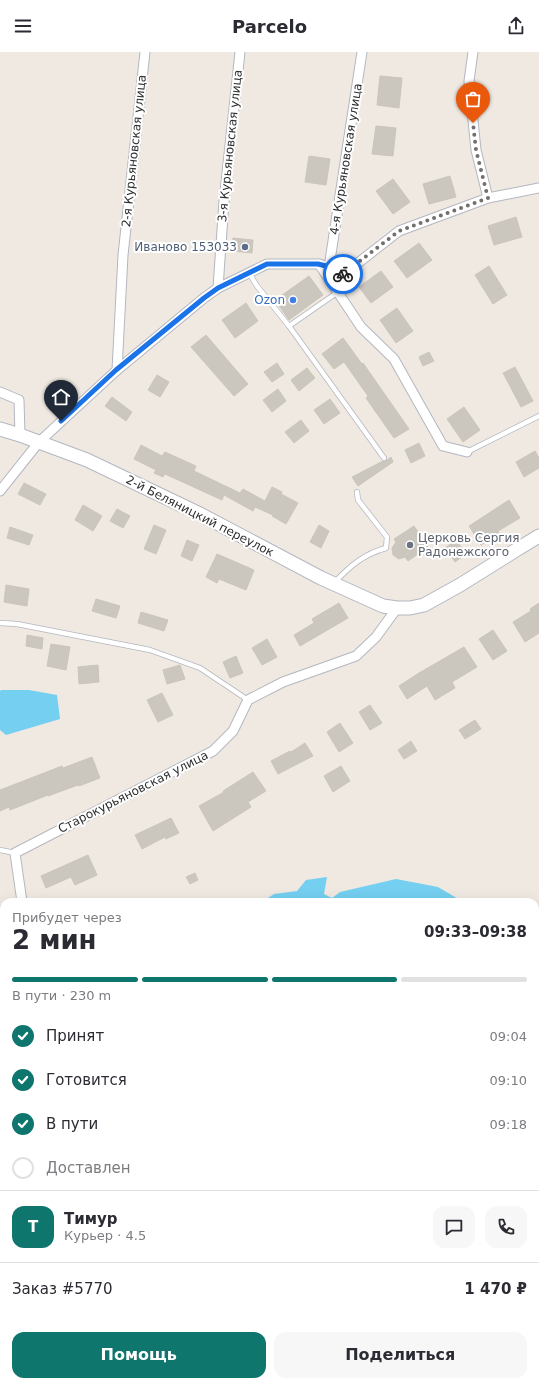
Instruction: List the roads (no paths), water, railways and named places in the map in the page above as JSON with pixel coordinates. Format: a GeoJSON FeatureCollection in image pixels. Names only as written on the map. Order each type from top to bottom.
{"type":"FeatureCollection","features":[{"type":"Feature","properties":{"kind":"main road","name":"2-й Беляницкий переулок"},"geometry":{"type":"LineString","coordinates":[[0,429],[20,434],[88,460],[198,513],[333,584],[383,606],[397,608]]}},
{"type":"Feature","properties":{"kind":"main road"},"geometry":{"type":"LineString","coordinates":[[397,608],[410,608],[424,605],[442,596],[539,536]]}},
{"type":"Feature","properties":{"kind":"street","name":"2-я Курьяновская улица"},"geometry":{"type":"LineString","coordinates":[[116,370],[123,254],[145,52]]}},
{"type":"Feature","properties":{"kind":"street","name":"3-я Курьяновская улица"},"geometry":{"type":"LineString","coordinates":[[218,288],[224,201],[240,52]]}},
{"type":"Feature","properties":{"kind":"street","name":"4-я Курьяновская улица"},"geometry":{"type":"LineString","coordinates":[[330,267],[362,52]]}},
{"type":"Feature","properties":{"kind":"street"},"geometry":{"type":"LineString","coordinates":[[473,52],[470,81],[476,150],[488,198]]}},
{"type":"Feature","properties":{"kind":"street"},"geometry":{"type":"LineString","coordinates":[[0,491],[39,442],[116,370],[218,288],[267,264],[318,264],[330,267],[340,277],[399,231],[488,198],[539,188]]}},
{"type":"Feature","properties":{"kind":"street"},"geometry":{"type":"LineString","coordinates":[[318,264],[362,327],[394,360],[443,446],[467,452]]}},
{"type":"Feature","properties":{"kind":"street"},"geometry":{"type":"LineString","coordinates":[[0,392],[19,400],[20,434]]}},
{"type":"Feature","properties":{"kind":"street"},"geometry":{"type":"LineString","coordinates":[[248,700],[283,682],[356,656],[376,637],[397,608]]}},
{"type":"Feature","properties":{"kind":"street","name":"Старокурьяновская улица"},"geometry":{"type":"LineString","coordinates":[[15,853],[213,751],[233,731],[248,700]]}},
{"type":"Feature","properties":{"kind":"street"},"geometry":{"type":"LineString","coordinates":[[15,853],[21,898]]}},
{"type":"Feature","properties":{"kind":"lane"},"geometry":{"type":"LineString","coordinates":[[249,273],[257,286],[289,326],[384,458]]}},
{"type":"Feature","properties":{"kind":"lane"},"geometry":{"type":"LineString","coordinates":[[289,326],[338,292]]}},
{"type":"Feature","properties":{"kind":"lane"},"geometry":{"type":"LineString","coordinates":[[467,452],[539,416]]}},
{"type":"Feature","properties":{"kind":"lane"},"geometry":{"type":"LineString","coordinates":[[333,584],[359,560],[376,551],[386,548],[387,537],[358,500],[357,492]]}},
{"type":"Feature","properties":{"kind":"lane"},"geometry":{"type":"LineString","coordinates":[[0,623],[17,624],[150,650],[200,668],[248,700]]}},
{"type":"Feature","properties":{"kind":"lane"},"geometry":{"type":"LineString","coordinates":[[0,850],[15,853]]}},
{"type":"Feature","properties":{"kind":"water"},"geometry":{"type":"Polygon","coordinates":[[[1,690],[29,690],[57,695],[60,719],[6,735],[0,730],[1,690]]]}},
{"type":"Feature","properties":{"kind":"water"},"geometry":{"type":"Polygon","coordinates":[[[327,877],[324,894],[332,898],[268,898],[274,894],[297,891],[306,880],[327,877]]]}},
{"type":"Feature","properties":{"kind":"water"},"geometry":{"type":"Polygon","coordinates":[[[396,879],[438,887],[457,898],[332,898],[340,892],[396,879]]]}},
{"type":"Feature","properties":{"kind":"place","name":"Иваново 153033"},"geometry":{"type":"Point","coordinates":[245,247]}},
{"type":"Feature","properties":{"kind":"place","name":"Ozon"},"geometry":{"type":"Point","coordinates":[293,300]}},
{"type":"Feature","properties":{"kind":"place","name":"Церковь Сергия Радонежского"},"geometry":{"type":"Point","coordinates":[410,545]}}]}
